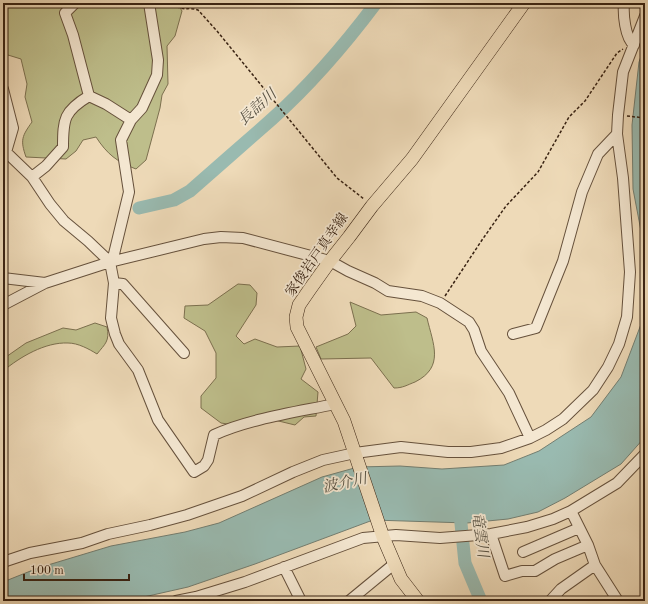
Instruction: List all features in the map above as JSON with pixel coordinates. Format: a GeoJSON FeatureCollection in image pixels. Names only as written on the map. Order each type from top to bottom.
{"type":"FeatureCollection","features":[{"type":"Feature","properties":{"kind":"main road","name":"家俊岩戸真幸線"},"geometry":{"type":"LineString","coordinates":[[418,601],[401,579],[394,564],[344,421],[297,327],[296,317],[299,305],[330,261],[350,237],[372,206],[416,153],[524,3]]}},
{"type":"Feature","properties":{"kind":"street"},"geometry":{"type":"LineString","coordinates":[[75,3],[65,13],[75,42],[89,96]]}},
{"type":"Feature","properties":{"kind":"street"},"geometry":{"type":"LineString","coordinates":[[110,262],[114,254],[129,192],[121,140],[131,120],[142,108],[157,75],[158,60],[149,3]]}},
{"type":"Feature","properties":{"kind":"street"},"geometry":{"type":"LineString","coordinates":[[624,3],[624,15],[632,44]]}},
{"type":"Feature","properties":{"kind":"street"},"geometry":{"type":"LineString","coordinates":[[3,562],[30,553],[82,543],[108,534],[150,526],[187,515],[242,496],[292,472],[323,460],[401,447],[448,452],[471,452],[501,448],[530,438],[546,430],[564,418],[593,390],[608,367],[619,344],[627,317],[630,272],[623,178],[617,134],[618,116],[623,72],[632,44],[645,16]]}},
{"type":"Feature","properties":{"kind":"street"},"geometry":{"type":"LineString","coordinates":[[3,89],[13,128],[4,153],[32,177],[50,204],[64,221],[110,262],[114,283],[111,318],[115,334],[119,344],[138,370],[158,420],[194,472],[204,466],[208,460],[214,435],[225,430],[271,418],[335,404]]}},
{"type":"Feature","properties":{"kind":"street"},"geometry":{"type":"LineString","coordinates":[[89,96],[106,104],[131,120]]}},
{"type":"Feature","properties":{"kind":"street"},"geometry":{"type":"LineString","coordinates":[[32,177],[46,166],[63,147],[63,126],[67,116],[75,104],[89,96]]}},
{"type":"Feature","properties":{"kind":"street"},"geometry":{"type":"LineString","coordinates":[[513,334],[536,328],[563,261],[582,192],[598,154],[617,134]]}},
{"type":"Feature","properties":{"kind":"street"},"geometry":{"type":"LineString","coordinates":[[3,305],[45,283],[110,262],[204,239],[221,237],[243,238],[330,261],[388,291],[422,296],[440,303],[469,322],[474,330],[481,351],[509,393],[530,438]]}},
{"type":"Feature","properties":{"kind":"street"},"geometry":{"type":"LineString","coordinates":[[3,278],[45,283]]}},
{"type":"Feature","properties":{"kind":"street"},"geometry":{"type":"LineString","coordinates":[[114,283],[124,284],[184,353]]}},
{"type":"Feature","properties":{"kind":"street"},"geometry":{"type":"LineString","coordinates":[[176,601],[196,597],[245,582],[363,538],[383,534],[451,537],[468,536],[491,534],[528,527],[553,519],[571,511],[617,483],[645,454]]}},
{"type":"Feature","properties":{"kind":"street"},"geometry":{"type":"LineString","coordinates":[[571,511],[588,545],[595,565],[618,601]]}},
{"type":"Feature","properties":{"kind":"street"},"geometry":{"type":"LineString","coordinates":[[523,552],[579,528]]}},
{"type":"Feature","properties":{"kind":"street"},"geometry":{"type":"LineString","coordinates":[[491,534],[505,576],[522,571],[535,571],[555,559],[588,545]]}},
{"type":"Feature","properties":{"kind":"street"},"geometry":{"type":"LineString","coordinates":[[349,601],[394,564]]}},
{"type":"Feature","properties":{"kind":"street"},"geometry":{"type":"LineString","coordinates":[[550,601],[564,586],[595,565]]}},
{"type":"Feature","properties":{"kind":"street"},"geometry":{"type":"LineString","coordinates":[[284,567],[301,601]]}},
{"type":"Feature","properties":{"kind":"path"},"geometry":{"type":"LineString","coordinates":[[173,3],[178,8],[194,8],[198,10],[218,31],[337,178],[372,206]]}},
{"type":"Feature","properties":{"kind":"path"},"geometry":{"type":"LineString","coordinates":[[440,303],[498,217],[538,172],[569,117],[585,101],[618,54],[632,44]]}},
{"type":"Feature","properties":{"kind":"path"},"geometry":{"type":"LineString","coordinates":[[618,116],[645,118]]}},
{"type":"Feature","properties":{"kind":"green space"},"geometry":{"type":"Polygon","coordinates":[[[3,3],[177,3],[182,11],[175,36],[167,46],[168,84],[162,95],[146,160],[136,169],[113,157],[96,137],[83,140],[76,151],[66,159],[26,157],[23,146],[23,138],[32,122],[25,97],[27,84],[21,59],[8,55],[3,62],[3,3]]]}},
{"type":"Feature","properties":{"kind":"green space"},"geometry":{"type":"Polygon","coordinates":[[[238,284],[250,285],[257,293],[256,305],[236,336],[244,344],[255,339],[277,347],[300,346],[306,369],[301,379],[318,392],[316,416],[304,417],[295,425],[258,416],[234,425],[221,423],[201,408],[201,396],[216,378],[216,353],[205,331],[184,318],[185,306],[208,305],[238,284]]]}},
{"type":"Feature","properties":{"kind":"green space"},"geometry":{"type":"Polygon","coordinates":[[[350,302],[381,315],[416,312],[427,318],[434,346],[434,362],[424,376],[415,382],[394,388],[371,358],[321,359],[316,347],[348,334],[356,326],[350,302]]]}},
{"type":"Feature","properties":{"kind":"green space"},"geometry":{"type":"Polygon","coordinates":[[[95,323],[107,327],[108,332],[106,342],[97,354],[76,344],[59,343],[33,351],[3,371],[3,359],[26,343],[63,328],[76,330],[95,323]]]}},
{"type":"Feature","properties":{"kind":"water","name":"波介川"},"geometry":{"type":"Polygon","coordinates":[[[645,45],[645,437],[621,464],[565,498],[538,512],[508,519],[467,523],[373,520],[188,587],[126,601],[3,601],[3,582],[38,568],[111,546],[185,532],[219,523],[322,477],[358,467],[400,466],[442,469],[504,465],[539,451],[591,417],[621,377],[643,319],[641,231],[633,189],[632,125],[639,62],[645,45]]]}},
{"type":"Feature","properties":{"kind":"waterway","name":"長詰川"},"geometry":{"type":"LineString","coordinates":[[139,208],[174,200],[190,191],[272,119],[314,78],[376,3]]}},
{"type":"Feature","properties":{"kind":"waterway","name":"竜雲川"},"geometry":{"type":"LineString","coordinates":[[459,504],[465,563],[481,601]]}}]}
